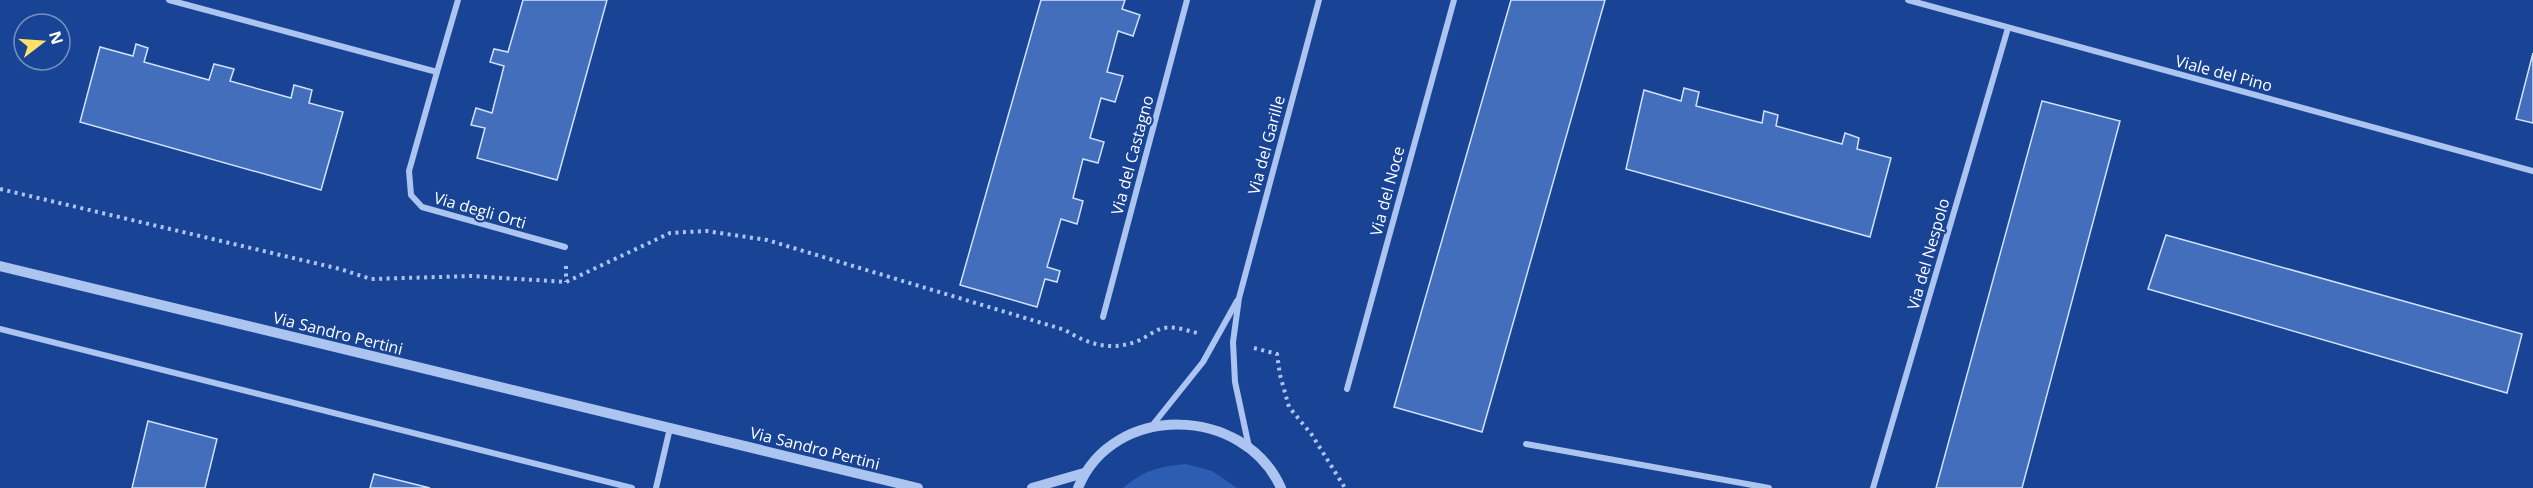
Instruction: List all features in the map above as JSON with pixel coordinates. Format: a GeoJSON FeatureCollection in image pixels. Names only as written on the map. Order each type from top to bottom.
{"type":"FeatureCollection","features":[{"type":"Feature","properties":{"kind":"street"},"geometry":{"type":"LineString","coordinates":[[169,0],[437,72]]}},
{"type":"Feature","properties":{"kind":"street","name":"Via degli Orti"},"geometry":{"type":"LineString","coordinates":[[459,0],[409,171],[411,195],[422,207],[565,247]]}},
{"type":"Feature","properties":{"kind":"street","name":"Via del Castagno"},"geometry":{"type":"LineString","coordinates":[[1103,317],[1187,0]]}},
{"type":"Feature","properties":{"kind":"street","name":"Via del Garille"},"geometry":{"type":"LineString","coordinates":[[1249,447],[1234,382],[1233,342],[1239,298],[1319,0]]}},
{"type":"Feature","properties":{"kind":"street","name":"Via del Noce"},"geometry":{"type":"LineString","coordinates":[[1347,389],[1454,0]]}},
{"type":"Feature","properties":{"kind":"street","name":"Viale del Pino"},"geometry":{"type":"LineString","coordinates":[[1908,0],[2533,171]]}},
{"type":"Feature","properties":{"kind":"street","name":"Via del Nespolo"},"geometry":{"type":"LineString","coordinates":[[1873,488],[2008,27]]}},
{"type":"Feature","properties":{"kind":"street","name":"Via Sandro Pertini"},"geometry":{"type":"LineString","coordinates":[[0,266],[918,488]]}},
{"type":"Feature","properties":{"kind":"street","name":"Via del Garille"},"geometry":{"type":"LineString","coordinates":[[1151,427],[1203,362],[1239,298]]}},
{"type":"Feature","properties":{"kind":"street"},"geometry":{"type":"LineString","coordinates":[[0,329],[632,488]]}},
{"type":"Feature","properties":{"kind":"street"},"geometry":{"type":"LineString","coordinates":[[1078,488],[1084,473],[1102,453],[1126,436],[1151,427],[1177,423],[1203,426],[1227,434],[1249,447],[1275,475],[1281,488]]}},
{"type":"Feature","properties":{"kind":"street"},"geometry":{"type":"LineString","coordinates":[[656,488],[670,428]]}},
{"type":"Feature","properties":{"kind":"street"},"geometry":{"type":"LineString","coordinates":[[1526,444],[1768,488]]}},
{"type":"Feature","properties":{"kind":"street"},"geometry":{"type":"LineString","coordinates":[[1032,488],[1084,473]]}},
{"type":"Feature","properties":{"kind":"path"},"geometry":{"type":"LineString","coordinates":[[0,189],[340,269],[370,279],[472,276],[566,282],[670,233],[706,231],[766,240],[1065,330],[1083,341],[1107,347],[1135,342],[1161,329],[1172,328],[1203,334]]}},
{"type":"Feature","properties":{"kind":"path"},"geometry":{"type":"LineString","coordinates":[[1250,347],[1277,354],[1289,407],[1312,435],[1345,488]]}},
{"type":"Feature","properties":{"kind":"shaded area"},"geometry":{"type":"Polygon","coordinates":[[[1186,464],[1212,471],[1237,488],[1123,488],[1137,477],[1152,470],[1186,464]]]}},
{"type":"Feature","properties":{"kind":"building"},"geometry":{"type":"Polygon","coordinates":[[[523,0],[607,0],[557,180],[477,158],[485,128],[471,125],[476,108],[492,113],[504,66],[490,62],[494,49],[508,52],[523,0]]]}},
{"type":"Feature","properties":{"kind":"building"},"geometry":{"type":"Polygon","coordinates":[[[1041,0],[1125,0],[1122,9],[1140,15],[1133,36],[1118,31],[1107,72],[1123,76],[1115,102],[1101,98],[1090,138],[1104,142],[1098,163],[1083,159],[1073,198],[1083,201],[1077,224],[1061,219],[1047,267],[1060,271],[1057,282],[1045,279],[1037,307],[960,285],[1041,0]]]}},
{"type":"Feature","properties":{"kind":"building"},"geometry":{"type":"Polygon","coordinates":[[[1511,0],[1605,0],[1482,432],[1394,407],[1511,0]]]}},
{"type":"Feature","properties":{"kind":"building"},"geometry":{"type":"Polygon","coordinates":[[[136,44],[148,48],[144,62],[209,80],[214,64],[234,69],[230,81],[291,98],[294,85],[312,90],[309,103],[343,112],[321,190],[80,122],[100,47],[133,56],[136,44]]]}},
{"type":"Feature","properties":{"kind":"building"},"geometry":{"type":"Polygon","coordinates":[[[2533,53],[2533,123],[2516,119],[2533,53]]]}},
{"type":"Feature","properties":{"kind":"building"},"geometry":{"type":"Polygon","coordinates":[[[1684,88],[1699,92],[1696,106],[1762,123],[1764,111],[1778,115],[1776,126],[1842,144],[1845,133],[1859,138],[1857,149],[1891,158],[1870,237],[1626,169],[1644,90],[1681,101],[1684,88]]]}},
{"type":"Feature","properties":{"kind":"building"},"geometry":{"type":"Polygon","coordinates":[[[2042,101],[2120,121],[2022,488],[1936,488],[2042,101]]]}},
{"type":"Feature","properties":{"kind":"building"},"geometry":{"type":"Polygon","coordinates":[[[2166,235],[2522,334],[2507,393],[2148,289],[2166,235]]]}},
{"type":"Feature","properties":{"kind":"building"},"geometry":{"type":"Polygon","coordinates":[[[148,421],[217,439],[205,488],[132,488],[148,421]]]}},
{"type":"Feature","properties":{"kind":"building"},"geometry":{"type":"Polygon","coordinates":[[[374,474],[430,488],[370,488],[374,474]]]}}]}
